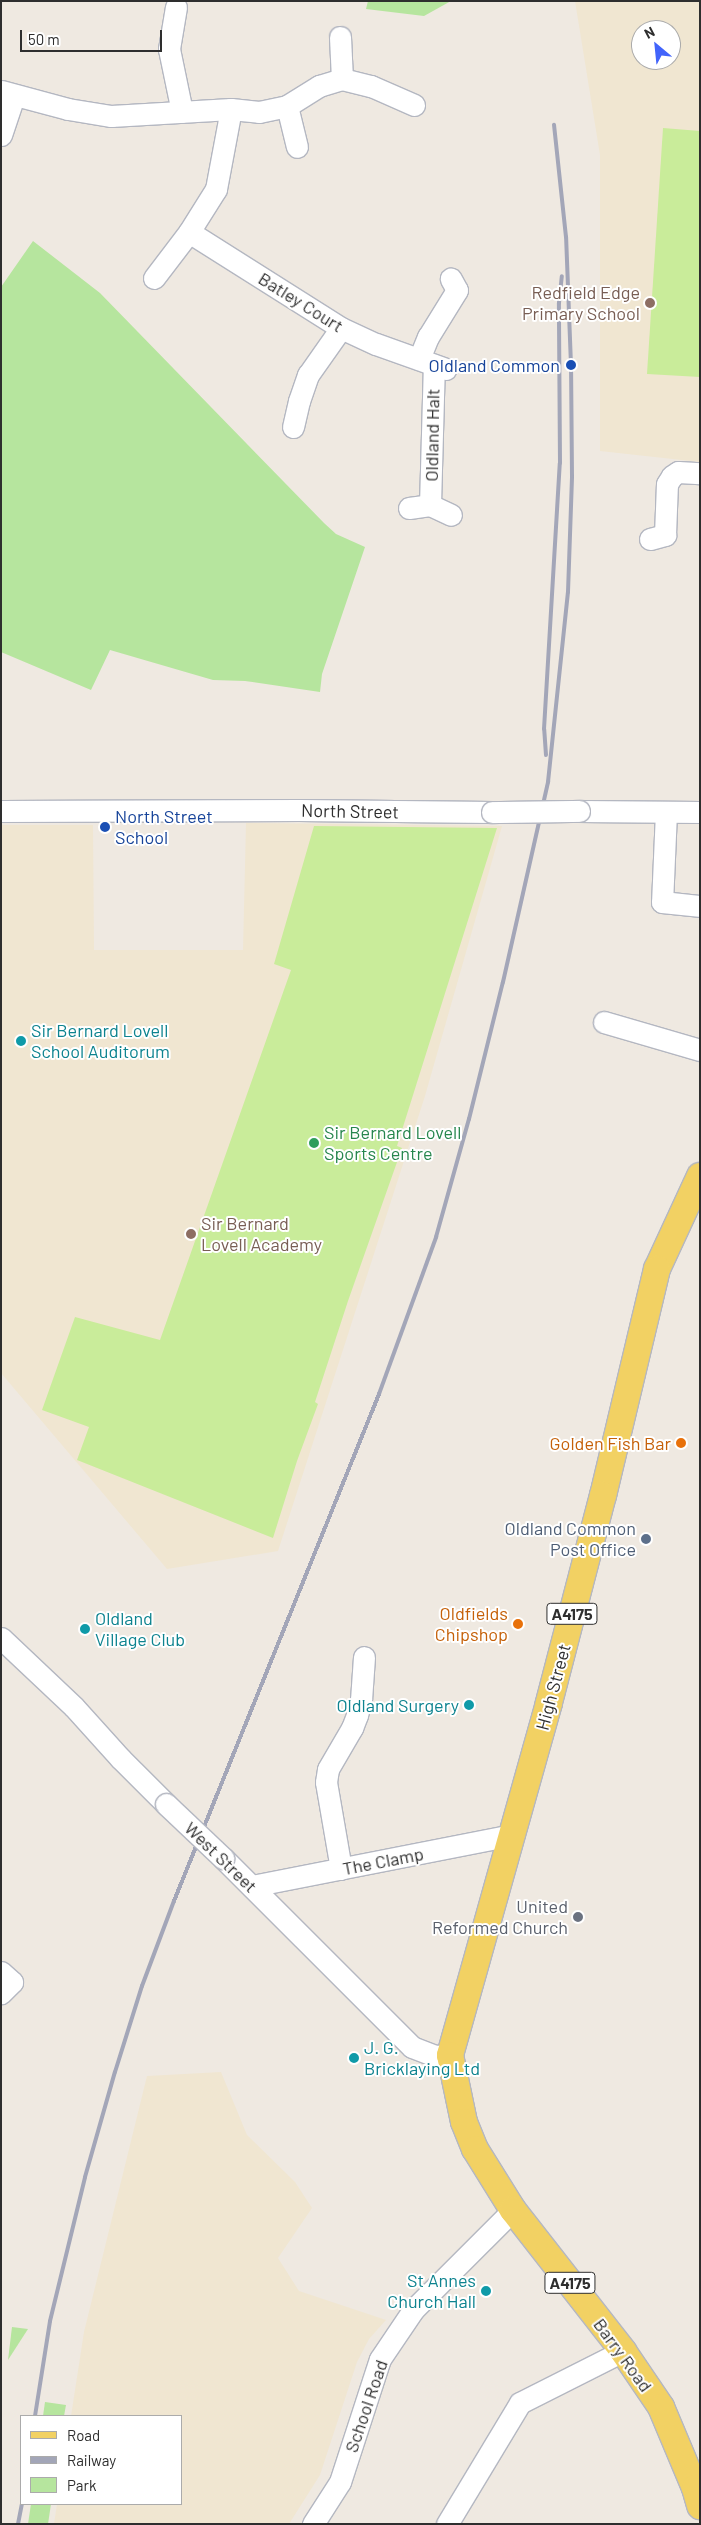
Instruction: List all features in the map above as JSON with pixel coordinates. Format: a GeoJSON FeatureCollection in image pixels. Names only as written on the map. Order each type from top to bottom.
{"type":"FeatureCollection","features":[{"type":"Feature","properties":{"kind":"main road","name":"High Street"},"geometry":{"type":"LineString","coordinates":[[450,2055],[513,1836],[600,1504],[657,1270],[700,1176]]}},
{"type":"Feature","properties":{"kind":"main road","name":"Barry Road"},"geometry":{"type":"LineString","coordinates":[[450,2055],[464,2122],[475,2149],[513,2210],[623,2351],[661,2407],[695,2488],[700,2506]]}},
{"type":"Feature","properties":{"kind":"street"},"geometry":{"type":"LineString","coordinates":[[176,7],[169,49],[182,112]]}},
{"type":"Feature","properties":{"kind":"street"},"geometry":{"type":"LineString","coordinates":[[340,37],[342,79]]}},
{"type":"Feature","properties":{"kind":"street"},"geometry":{"type":"LineString","coordinates":[[1,135],[7,94],[68,109],[111,116],[231,109],[259,112],[287,106],[319,86],[342,79],[371,86],[414,105]]}},
{"type":"Feature","properties":{"kind":"street"},"geometry":{"type":"LineString","coordinates":[[287,106],[297,147]]}},
{"type":"Feature","properties":{"kind":"street"},"geometry":{"type":"LineString","coordinates":[[154,278],[189,232],[216,189],[231,109]]}},
{"type":"Feature","properties":{"kind":"street","name":"Batley Court"},"geometry":{"type":"LineString","coordinates":[[189,232],[341,328],[376,344],[433,364]]}},
{"type":"Feature","properties":{"kind":"street"},"geometry":{"type":"LineString","coordinates":[[433,364],[428,337],[457,290],[452,279]]}},
{"type":"Feature","properties":{"kind":"street"},"geometry":{"type":"LineString","coordinates":[[293,427],[298,400],[308,375],[341,328]]}},
{"type":"Feature","properties":{"kind":"street","name":"Oldland Halt"},"geometry":{"type":"LineString","coordinates":[[433,364],[420,507],[451,515]]}},
{"type":"Feature","properties":{"kind":"street"},"geometry":{"type":"LineString","coordinates":[[650,539],[665,535],[667,484],[672,476],[678,472],[700,473]]}},
{"type":"Feature","properties":{"kind":"street","name":"North Street"},"geometry":{"type":"LineString","coordinates":[[1,811],[700,812]]}},
{"type":"Feature","properties":{"kind":"street"},"geometry":{"type":"LineString","coordinates":[[666,812],[662,902],[699,906]]}},
{"type":"Feature","properties":{"kind":"street"},"geometry":{"type":"LineString","coordinates":[[604,1022],[700,1050]]}},
{"type":"Feature","properties":{"kind":"street","name":"West Street"},"geometry":{"type":"LineString","coordinates":[[1,1638],[74,1707],[121,1759],[252,1886],[412,2047],[435,2056],[450,2055]]}},
{"type":"Feature","properties":{"kind":"street"},"geometry":{"type":"LineString","coordinates":[[341,1869],[326,1782],[328,1769],[352,1728],[357,1714],[361,1700],[364,1657]]}},
{"type":"Feature","properties":{"kind":"street","name":"The Clamp"},"geometry":{"type":"LineString","coordinates":[[252,1886],[513,1836]]}},
{"type":"Feature","properties":{"kind":"street"},"geometry":{"type":"LineString","coordinates":[[1,1972],[12,1982],[1,1993]]}},
{"type":"Feature","properties":{"kind":"street","name":"School Road"},"geometry":{"type":"LineString","coordinates":[[313,2524],[340,2482],[380,2359],[413,2310],[513,2210]]}},
{"type":"Feature","properties":{"kind":"street"},"geometry":{"type":"LineString","coordinates":[[447,2524],[520,2403],[623,2351]]}},
{"type":"Feature","properties":{"kind":"shaded area","name":"Redfield Edge Primary School"},"geometry":{"type":"Polygon","coordinates":[[[575,1],[700,1],[700,462],[600,451],[600,155],[575,1]]]}},
{"type":"Feature","properties":{"kind":"shaded area","name":"Sir Bernard Lovell Academy"},"geometry":{"type":"Polygon","coordinates":[[[246,823],[502,826],[425,1096],[278,1551],[167,1569],[1,1373],[1,825],[93,825],[94,950],[243,950],[246,823]]]}},
{"type":"Feature","properties":{"kind":"shaded area"},"geometry":{"type":"Polygon","coordinates":[[[221,2072],[247,2135],[295,2182],[312,2208],[278,2258],[299,2291],[386,2320],[369,2339],[357,2362],[320,2475],[289,2524],[54,2524],[57,2505],[182,2505],[182,2415],[71,2415],[84,2332],[147,2076],[221,2072]]]}},
{"type":"Feature","properties":{"kind":"green space"},"geometry":{"type":"Polygon","coordinates":[[[368,1],[451,1],[424,16],[366,9],[368,1]]]}},
{"type":"Feature","properties":{"kind":"green space"},"geometry":{"type":"Polygon","coordinates":[[[663,128],[700,131],[700,377],[647,374],[663,128]]]}},
{"type":"Feature","properties":{"kind":"green space"},"geometry":{"type":"Polygon","coordinates":[[[33,241],[100,293],[324,523],[336,534],[365,547],[322,674],[320,692],[245,681],[213,680],[110,650],[91,690],[1,652],[1,287],[33,241]]]}},
{"type":"Feature","properties":{"kind":"green space","name":"Sir Bernard Lovell Sports Centre"},"geometry":{"type":"Polygon","coordinates":[[[314,826],[497,828],[397,1146],[402,1148],[348,1301],[315,1402],[318,1404],[297,1461],[273,1538],[77,1460],[89,1427],[42,1410],[75,1317],[160,1340],[291,970],[274,964],[314,826]]]}},
{"type":"Feature","properties":{"kind":"green space"},"geometry":{"type":"Polygon","coordinates":[[[12,2327],[28,2329],[8,2360],[12,2327]]]}},
{"type":"Feature","properties":{"kind":"green space"},"geometry":{"type":"Polygon","coordinates":[[[45,2402],[66,2405],[64,2415],[43,2415],[45,2402]]]}},
{"type":"Feature","properties":{"kind":"green space"},"geometry":{"type":"Polygon","coordinates":[[[31,2505],[51,2505],[48,2524],[28,2524],[31,2505]]]}},
{"type":"Feature","properties":{"kind":"railway"},"geometry":{"type":"LineString","coordinates":[[35,2415],[50,2321],[85,2177],[142,1986],[174,1901],[379,1394],[436,1237],[469,1119],[503,982],[548,782],[568,592],[572,476],[571,365],[566,237],[554,125]]}},
{"type":"Feature","properties":{"kind":"railway"},"geometry":{"type":"LineString","coordinates":[[546,755],[544,729],[560,463],[559,303],[562,276]]}},
{"type":"Feature","properties":{"kind":"railway"},"geometry":{"type":"LineString","coordinates":[[18,2524],[22,2505]]}},
{"type":"Feature","properties":{"kind":"place","name":"Redfield Edge Primary School"},"geometry":{"type":"Point","coordinates":[650,303]}},
{"type":"Feature","properties":{"kind":"place","name":"Oldland Common"},"geometry":{"type":"Point","coordinates":[571,365]}},
{"type":"Feature","properties":{"kind":"place","name":"North Street School"},"geometry":{"type":"Point","coordinates":[105,827]}},
{"type":"Feature","properties":{"kind":"place","name":"Sir Bernard Lovell School Auditorum"},"geometry":{"type":"Point","coordinates":[21,1041]}},
{"type":"Feature","properties":{"kind":"place","name":"Sir Bernard Lovell Sports Centre"},"geometry":{"type":"Point","coordinates":[314,1143]}},
{"type":"Feature","properties":{"kind":"place","name":"Sir Bernard Lovell Academy"},"geometry":{"type":"Point","coordinates":[191,1234]}},
{"type":"Feature","properties":{"kind":"place","name":"Golden Fish Bar"},"geometry":{"type":"Point","coordinates":[681,1443]}},
{"type":"Feature","properties":{"kind":"place","name":"Oldland Common Post Office"},"geometry":{"type":"Point","coordinates":[646,1539]}},
{"type":"Feature","properties":{"kind":"place","name":"Oldfields Chipshop"},"geometry":{"type":"Point","coordinates":[518,1624]}},
{"type":"Feature","properties":{"kind":"place","name":"Oldland Village Club"},"geometry":{"type":"Point","coordinates":[85,1629]}},
{"type":"Feature","properties":{"kind":"place","name":"Oldland Surgery"},"geometry":{"type":"Point","coordinates":[469,1705]}},
{"type":"Feature","properties":{"kind":"place","name":"United Reformed Church"},"geometry":{"type":"Point","coordinates":[578,1917]}},
{"type":"Feature","properties":{"kind":"place","name":"J. G. Bricklaying Ltd"},"geometry":{"type":"Point","coordinates":[354,2058]}},
{"type":"Feature","properties":{"kind":"place","name":"St Annes Church Hall"},"geometry":{"type":"Point","coordinates":[486,2291]}}]}
